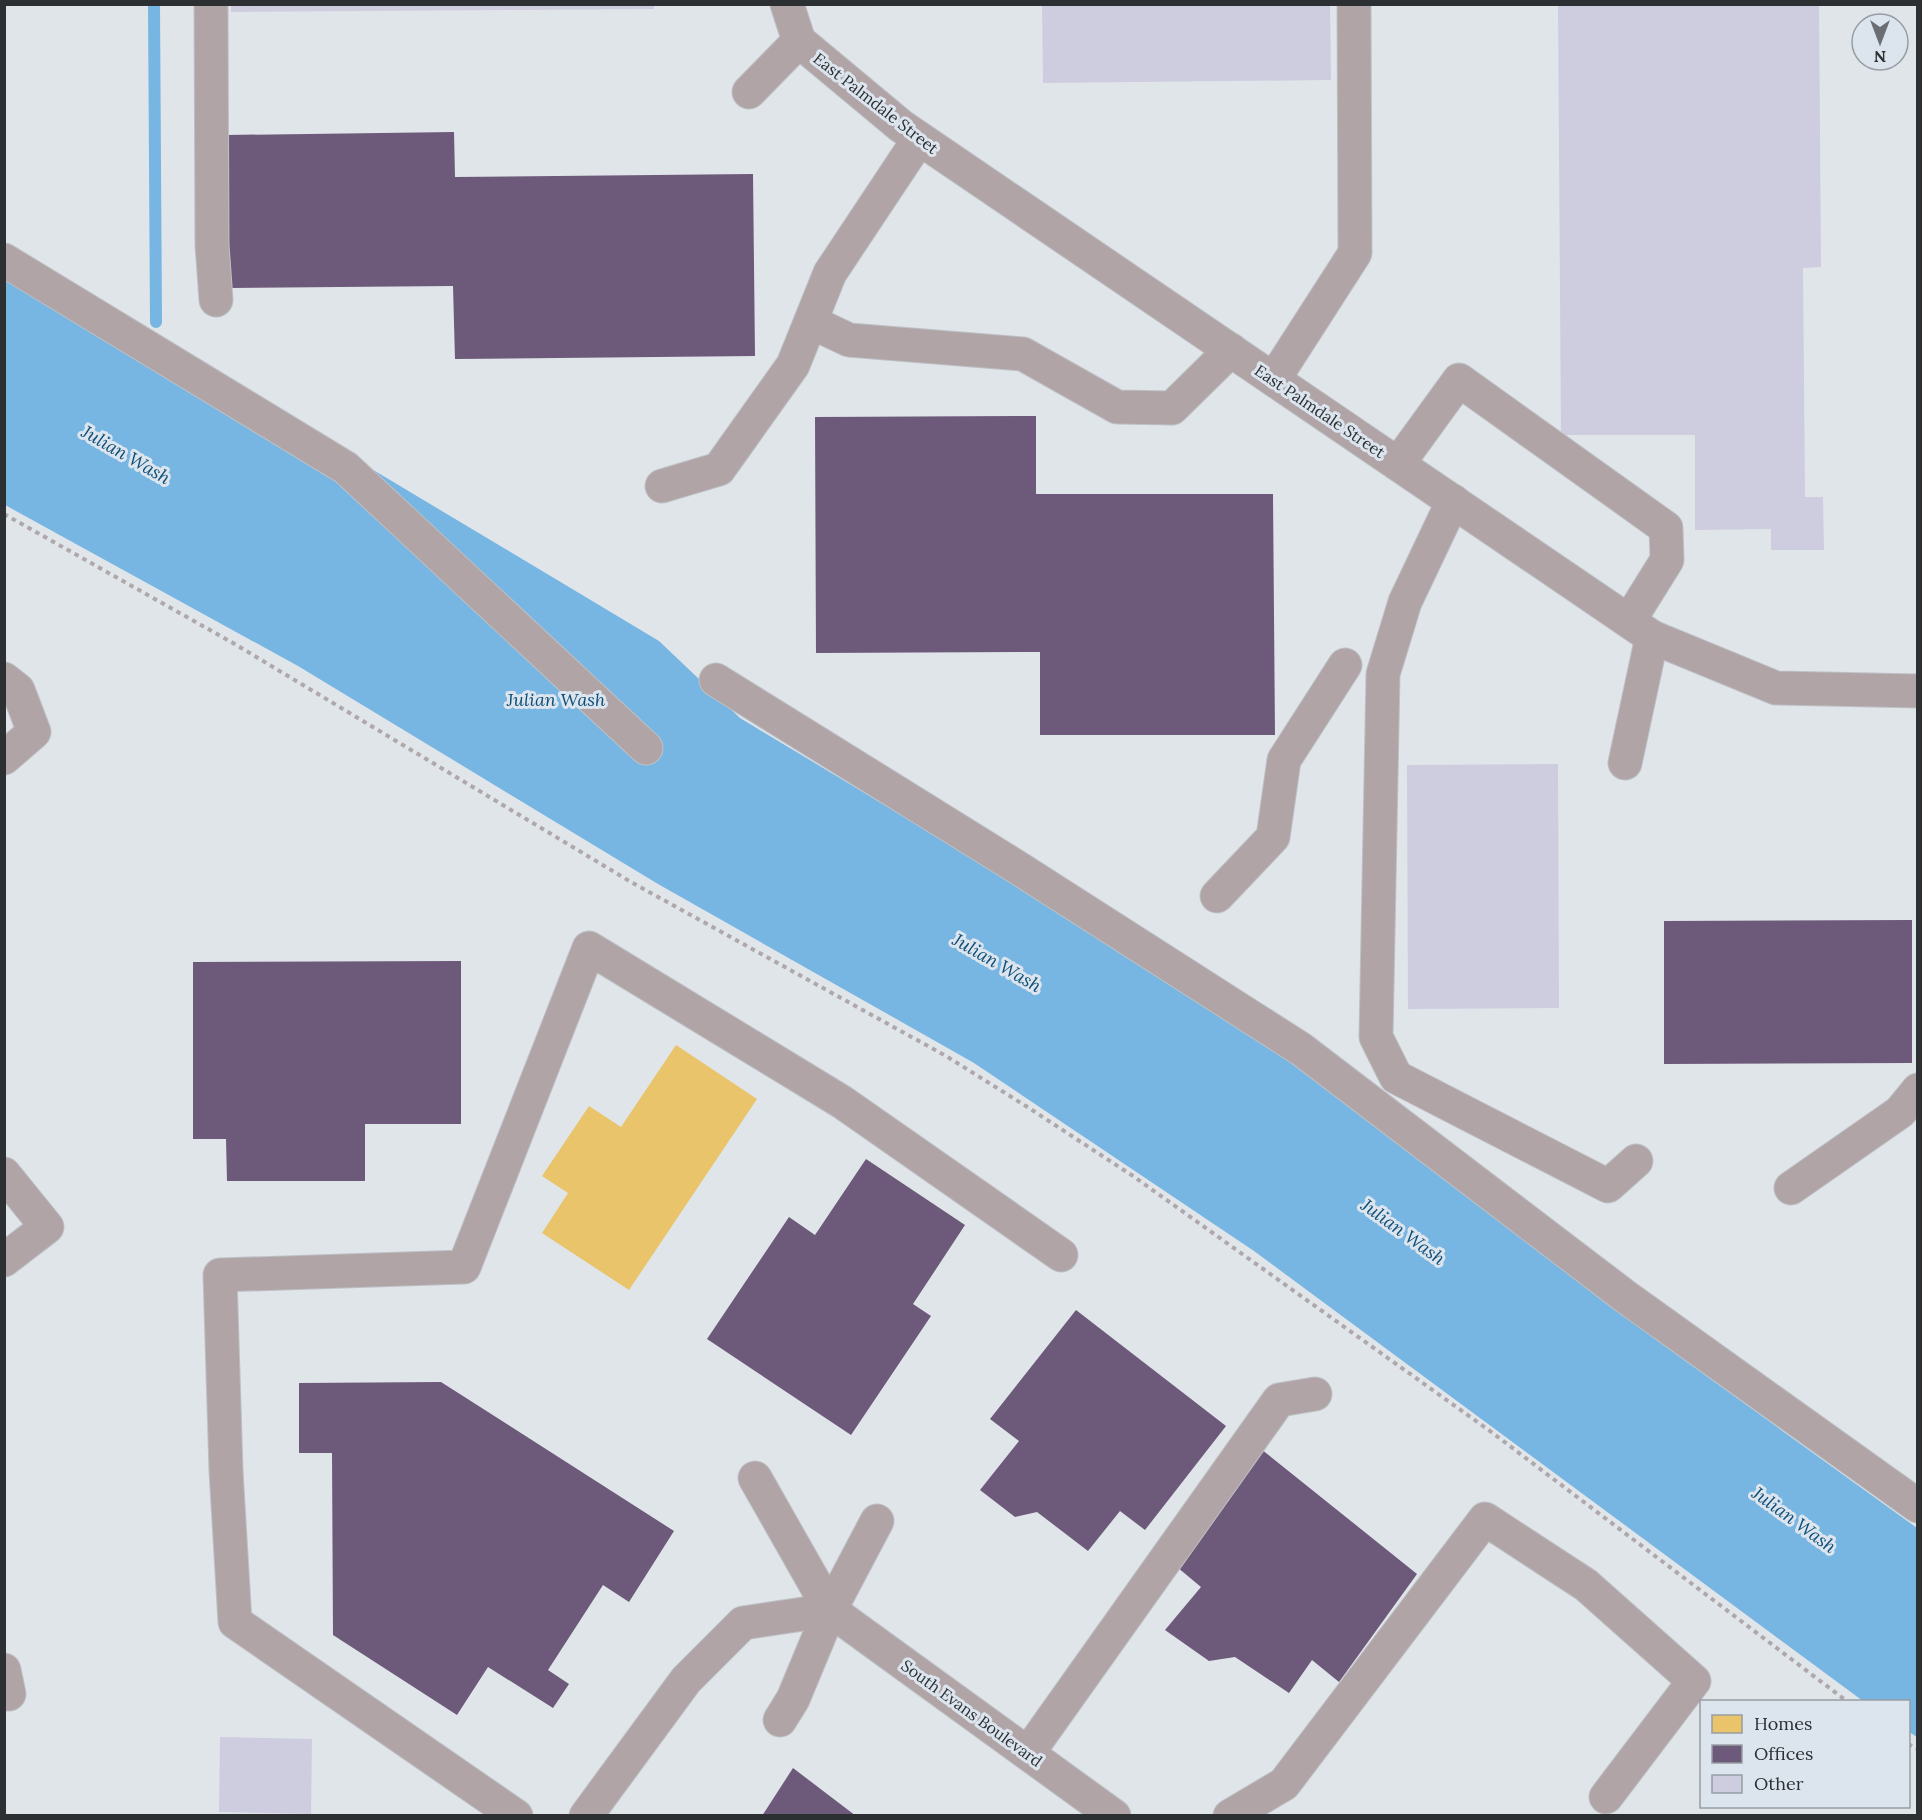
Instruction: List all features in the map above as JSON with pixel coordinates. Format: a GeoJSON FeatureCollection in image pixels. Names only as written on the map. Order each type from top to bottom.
{"type":"FeatureCollection","features":[{"type":"Feature","properties":{"kind":"street"},"geometry":{"type":"LineString","coordinates":[[211,4],[212,245],[216,300]]}},
{"type":"Feature","properties":{"kind":"street","name":"East Palmdale Street"},"geometry":{"type":"LineString","coordinates":[[787,4],[799,41],[919,139],[1640,629],[1776,688],[1917,691]]}},
{"type":"Feature","properties":{"kind":"street"},"geometry":{"type":"LineString","coordinates":[[1274,380],[1355,253],[1354,4]]}},
{"type":"Feature","properties":{"kind":"street"},"geometry":{"type":"LineString","coordinates":[[749,92],[799,41]]}},
{"type":"Feature","properties":{"kind":"street"},"geometry":{"type":"LineString","coordinates":[[662,486],[719,469],[793,365],[830,273],[919,139]]}},
{"type":"Feature","properties":{"kind":"street"},"geometry":{"type":"LineString","coordinates":[[4,260],[346,468],[646,748]]}},
{"type":"Feature","properties":{"kind":"street"},"geometry":{"type":"LineString","coordinates":[[810,322],[849,340],[1023,354],[1117,407],[1172,408],[1231,350]]}},
{"type":"Feature","properties":{"kind":"street"},"geometry":{"type":"LineString","coordinates":[[1398,464],[1459,380],[1666,528],[1667,561],[1640,629],[1625,763]]}},
{"type":"Feature","properties":{"kind":"street"},"geometry":{"type":"LineString","coordinates":[[1453,501],[1406,602],[1383,674],[1376,1037],[1396,1077],[1608,1186],[1636,1161]]}},
{"type":"Feature","properties":{"kind":"street"},"geometry":{"type":"LineString","coordinates":[[1217,896],[1273,837],[1284,760],[1345,665]]}},
{"type":"Feature","properties":{"kind":"street"},"geometry":{"type":"LineString","coordinates":[[4,679],[18,690],[34,732],[4,758]]}},
{"type":"Feature","properties":{"kind":"street"},"geometry":{"type":"LineString","coordinates":[[716,680],[1020,869],[1301,1049],[1626,1297],[1917,1506]]}},
{"type":"Feature","properties":{"kind":"street"},"geometry":{"type":"LineString","coordinates":[[516,1815],[235,1622],[226,1471],[220,1275],[464,1267],[589,948],[842,1102],[1061,1255]]}},
{"type":"Feature","properties":{"kind":"street"},"geometry":{"type":"LineString","coordinates":[[1791,1188],[1900,1112],[1917,1090]]}},
{"type":"Feature","properties":{"kind":"street"},"geometry":{"type":"LineString","coordinates":[[4,1174],[47,1227],[4,1260]]}},
{"type":"Feature","properties":{"kind":"street"},"geometry":{"type":"LineString","coordinates":[[1028,1753],[1279,1400],[1315,1394]]}},
{"type":"Feature","properties":{"kind":"street"},"geometry":{"type":"LineString","coordinates":[[755,1478],[830,1610]]}},
{"type":"Feature","properties":{"kind":"street"},"geometry":{"type":"LineString","coordinates":[[1230,1815],[1284,1784],[1485,1519],[1586,1585],[1694,1681],[1606,1797]]}},
{"type":"Feature","properties":{"kind":"street"},"geometry":{"type":"LineString","coordinates":[[780,1720],[793,1699],[830,1610],[877,1521]]}},
{"type":"Feature","properties":{"kind":"street"},"geometry":{"type":"LineString","coordinates":[[586,1815],[686,1680],[743,1623],[830,1610]]}},
{"type":"Feature","properties":{"kind":"street","name":"South Evans Boulevard"},"geometry":{"type":"LineString","coordinates":[[830,1610],[1114,1815]]}},
{"type":"Feature","properties":{"kind":"path"},"geometry":{"type":"LineString","coordinates":[[4,514],[233,644],[630,882],[946,1056],[1029,1108],[1133,1176],[1490,1431],[1847,1700]]}},
{"type":"Feature","properties":{"kind":"water","name":"Julian Wash"},"geometry":{"type":"Polygon","coordinates":[[[5,280],[344,483],[365,465],[659,641],[740,718],[1194,991],[1507,1216],[1651,1336],[1917,1528],[1917,1737],[1910,1733],[1910,1700],[1862,1700],[1254,1251],[974,1063],[658,884],[298,666],[5,505],[5,280]]]}},
{"type":"Feature","properties":{"kind":"building: Homes"},"geometry":{"type":"Polygon","coordinates":[[[676,1045],[757,1099],[629,1290],[542,1233],[568,1193],[542,1176],[589,1106],[621,1127],[676,1045]]]}},
{"type":"Feature","properties":{"kind":"building: Offices"},"geometry":{"type":"Polygon","coordinates":[[[454,132],[455,177],[753,174],[755,356],[455,359],[453,286],[229,288],[227,135],[454,132]]]}},
{"type":"Feature","properties":{"kind":"building: Offices"},"geometry":{"type":"Polygon","coordinates":[[[1036,416],[1036,494],[1273,494],[1275,735],[1040,735],[1040,652],[816,653],[815,417],[1036,416]]]}},
{"type":"Feature","properties":{"kind":"building: Offices"},"geometry":{"type":"Polygon","coordinates":[[[1912,920],[1912,1063],[1664,1064],[1664,921],[1912,920]]]}},
{"type":"Feature","properties":{"kind":"building: Offices"},"geometry":{"type":"Polygon","coordinates":[[[461,961],[461,1124],[365,1124],[365,1181],[227,1181],[226,1139],[193,1139],[193,962],[461,961]]]}},
{"type":"Feature","properties":{"kind":"building: Offices"},"geometry":{"type":"Polygon","coordinates":[[[866,1159],[965,1225],[913,1304],[931,1316],[851,1435],[707,1339],[789,1217],[815,1235],[866,1159]]]}},
{"type":"Feature","properties":{"kind":"building: Offices"},"geometry":{"type":"Polygon","coordinates":[[[1076,1310],[1226,1426],[1145,1530],[1120,1511],[1088,1551],[1037,1512],[1015,1517],[980,1490],[1019,1441],[990,1419],[1076,1310]]]}},
{"type":"Feature","properties":{"kind":"building: Offices"},"geometry":{"type":"Polygon","coordinates":[[[441,1382],[674,1531],[629,1602],[603,1585],[548,1670],[569,1684],[553,1708],[488,1667],[457,1715],[333,1635],[332,1453],[299,1453],[299,1383],[441,1382]]]}},
{"type":"Feature","properties":{"kind":"building: Offices"},"geometry":{"type":"Polygon","coordinates":[[[1261,1449],[1417,1574],[1339,1682],[1312,1660],[1289,1693],[1235,1657],[1209,1661],[1165,1630],[1201,1587],[1177,1567],[1261,1449]]]}},
{"type":"Feature","properties":{"kind":"building: Offices"},"geometry":{"type":"Polygon","coordinates":[[[793,1768],[856,1816],[762,1816],[793,1768]]]}},
{"type":"Feature","properties":{"kind":"building: Other"},"geometry":{"type":"Polygon","coordinates":[[[231,4],[654,4],[654,9],[231,12],[231,4]]]}},
{"type":"Feature","properties":{"kind":"building: Other"},"geometry":{"type":"Polygon","coordinates":[[[1042,4],[1330,4],[1331,80],[1043,83],[1042,4]]]}},
{"type":"Feature","properties":{"kind":"building: Other"},"geometry":{"type":"Polygon","coordinates":[[[1558,4],[1819,4],[1821,267],[1803,268],[1805,497],[1823,497],[1824,550],[1771,550],[1771,529],[1695,530],[1695,435],[1561,435],[1558,4]]]}},
{"type":"Feature","properties":{"kind":"building: Other"},"geometry":{"type":"Polygon","coordinates":[[[1558,764],[1559,1008],[1408,1009],[1407,765],[1558,764]]]}},
{"type":"Feature","properties":{"kind":"building: Other"},"geometry":{"type":"Polygon","coordinates":[[[220,1737],[312,1739],[311,1814],[219,1812],[220,1737]]]}},
{"type":"Feature","properties":{"kind":"waterway"},"geometry":{"type":"LineString","coordinates":[[154,4],[156,322]]}}]}
